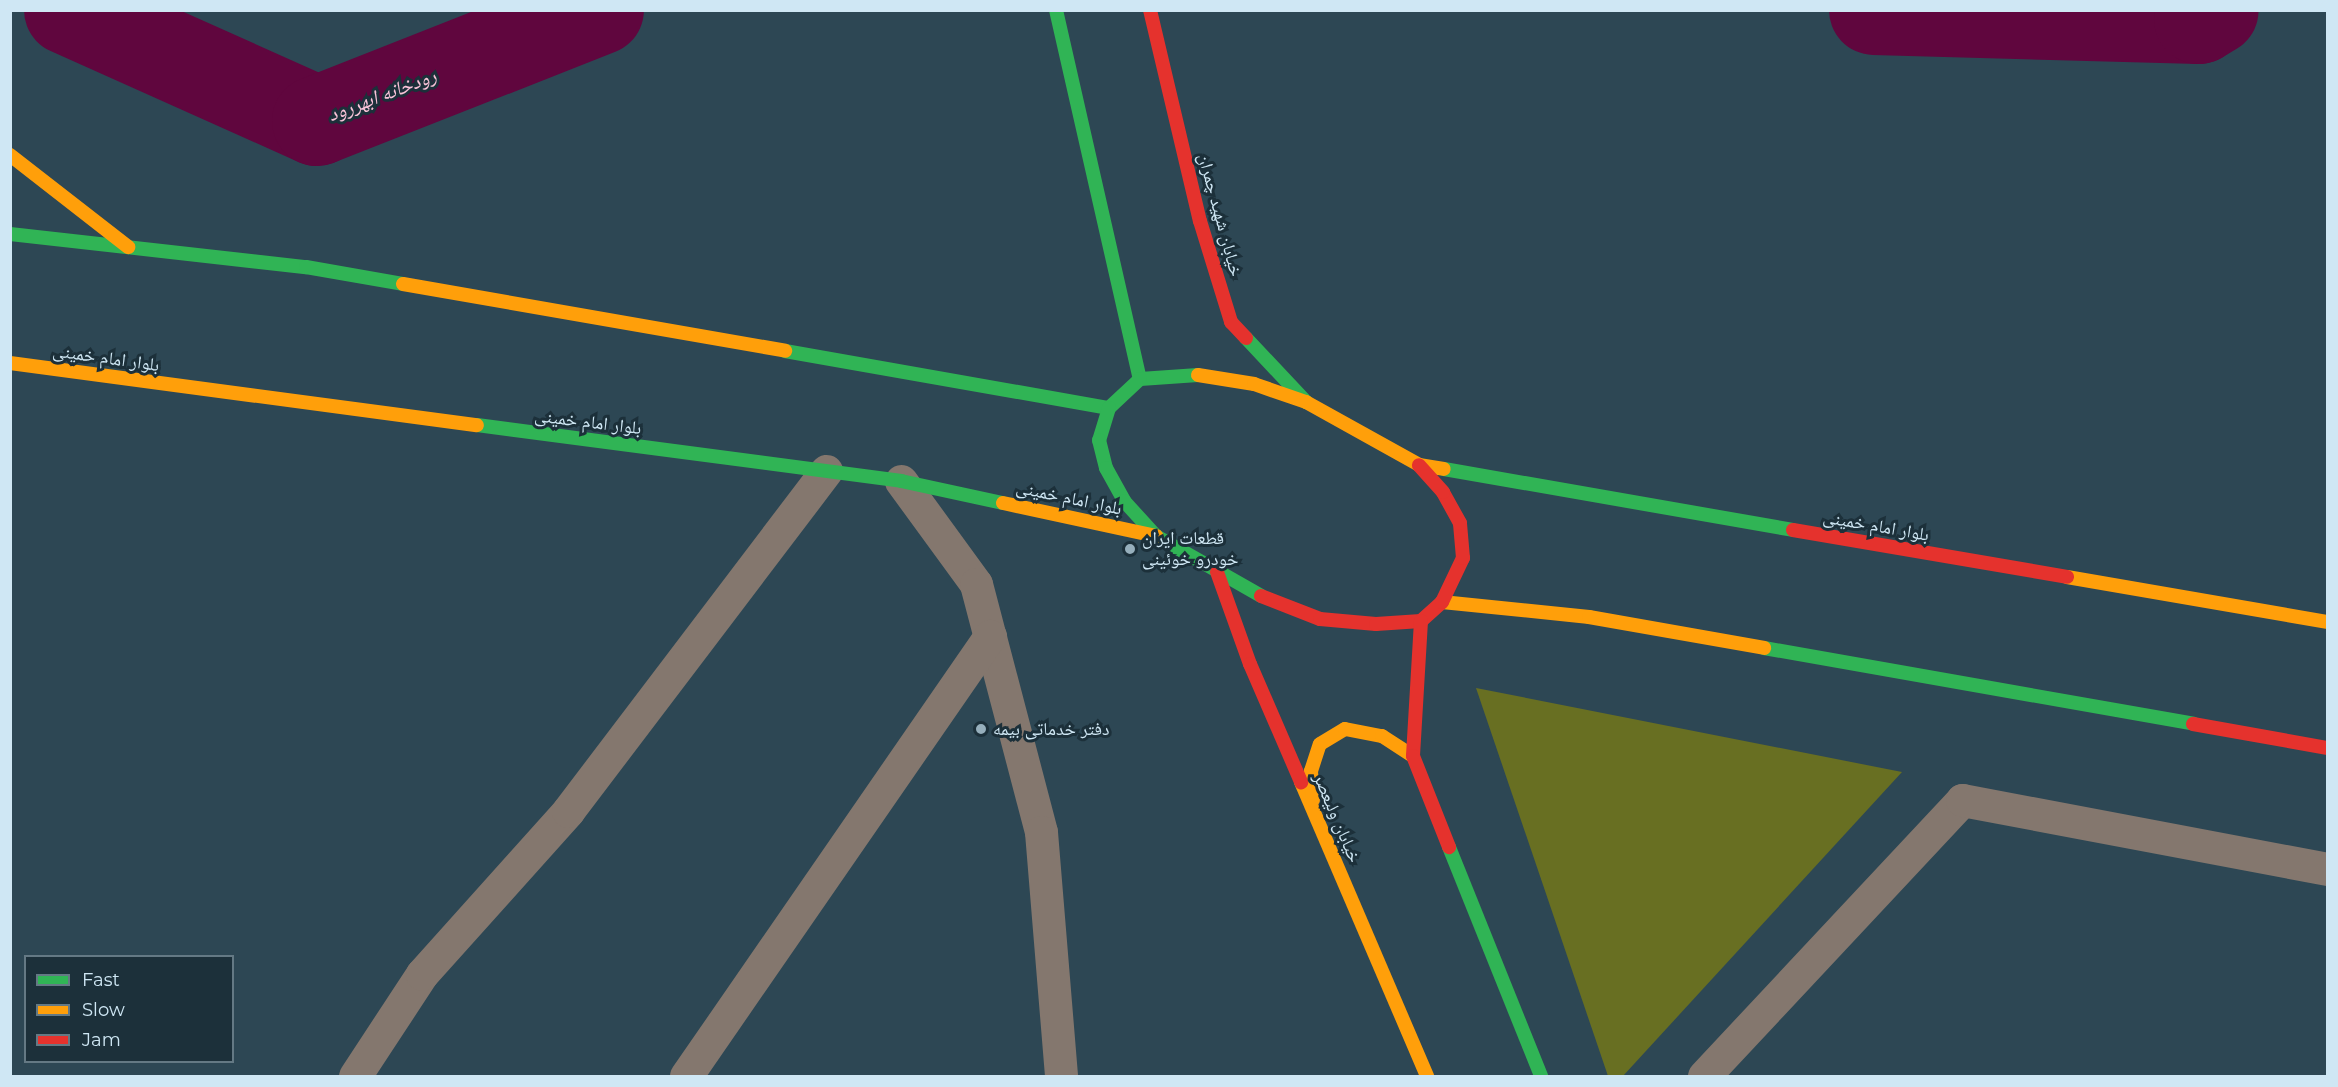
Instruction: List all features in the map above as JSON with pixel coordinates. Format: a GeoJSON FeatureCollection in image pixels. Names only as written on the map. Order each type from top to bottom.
{"type":"FeatureCollection","features":[{"type":"Feature","properties":{"kind":"main road"},"geometry":{"type":"LineString","coordinates":[[1056,10],[1058,28],[1140,379]]}},
{"type":"Feature","properties":{"kind":"main road","name":"خیابان شهید چمران"},"geometry":{"type":"LineString","coordinates":[[1150,11],[1200,221],[1231,322],[1306,402]]}},
{"type":"Feature","properties":{"kind":"main road"},"geometry":{"type":"LineString","coordinates":[[10,155],[128,248]]}},
{"type":"Feature","properties":{"kind":"main road"},"geometry":{"type":"LineString","coordinates":[[10,234],[306,267],[1109,408]]}},
{"type":"Feature","properties":{"kind":"main road","name":"بلوار امام خمینی"},"geometry":{"type":"LineString","coordinates":[[10,363],[901,481],[1156,536]]}},
{"type":"Feature","properties":{"kind":"main road"},"geometry":{"type":"LineString","coordinates":[[1200,375],[1254,384],[1306,402],[1419,465],[1443,492],[1460,523],[1463,558],[1442,602],[1421,621],[1376,624],[1320,619],[1265,598],[1156,536],[1124,501],[1106,468],[1099,440],[1109,408],[1140,379],[1200,375]]}},
{"type":"Feature","properties":{"kind":"main road","name":"بلوار امام خمینی"},"geometry":{"type":"LineString","coordinates":[[1419,465],[2328,622]]}},
{"type":"Feature","properties":{"kind":"main road","name":"خیابان ولیعصر"},"geometry":{"type":"LineString","coordinates":[[1217,572],[1250,664],[1314,808],[1427,1077]]}},
{"type":"Feature","properties":{"kind":"main road"},"geometry":{"type":"LineString","coordinates":[[1442,602],[1588,617],[2328,748]]}},
{"type":"Feature","properties":{"kind":"main road"},"geometry":{"type":"LineString","coordinates":[[1421,621],[1413,756],[1541,1077]]}},
{"type":"Feature","properties":{"kind":"main road"},"geometry":{"type":"LineString","coordinates":[[1314,808],[1311,771],[1320,744],[1345,729],[1382,736],[1413,756]]}},
{"type":"Feature","properties":{"kind":"street"},"geometry":{"type":"LineString","coordinates":[[355,1077],[422,974],[568,811],[826,471]]}},
{"type":"Feature","properties":{"kind":"street"},"geometry":{"type":"LineString","coordinates":[[901,481],[976,584],[990,636],[1041,832],[1061,1077]]}},
{"type":"Feature","properties":{"kind":"street"},"geometry":{"type":"LineString","coordinates":[[686,1077],[990,636]]}},
{"type":"Feature","properties":{"kind":"street"},"geometry":{"type":"LineString","coordinates":[[1704,1077],[1962,800],[2328,868]]}},
{"type":"Feature","properties":{"kind":"green space"},"geometry":{"type":"Polygon","coordinates":[[[1476,688],[1902,772],[1623,1076],[1608,1076],[1476,688]]]}},
{"type":"Feature","properties":{"kind":"waterway","name":"رودخانه ابهررود"},"geometry":{"type":"LineString","coordinates":[[69,10],[317,121],[599,10]]}},
{"type":"Feature","properties":{"kind":"waterway","name":"رودخانه ابهررود"},"geometry":{"type":"LineString","coordinates":[[1874,10],[2199,19],[2214,10]]}},
{"type":"Feature","properties":{"kind":"traffic: fast"},"geometry":{"type":"LineString","coordinates":[[1056,10],[1140,379]]}},
{"type":"Feature","properties":{"kind":"traffic: fast"},"geometry":{"type":"LineString","coordinates":[[10,234],[306,267],[403,284]]}},
{"type":"Feature","properties":{"kind":"traffic: fast"},"geometry":{"type":"LineString","coordinates":[[1246,338],[1306,402]]}},
{"type":"Feature","properties":{"kind":"traffic: fast"},"geometry":{"type":"LineString","coordinates":[[785,351],[1109,408]]}},
{"type":"Feature","properties":{"kind":"traffic: fast"},"geometry":{"type":"LineString","coordinates":[[1198,375],[1140,379],[1109,408],[1099,440],[1106,468],[1124,501],[1156,536],[1261,596]]}},
{"type":"Feature","properties":{"kind":"traffic: fast"},"geometry":{"type":"LineString","coordinates":[[477,425],[901,481],[1003,503]]}},
{"type":"Feature","properties":{"kind":"traffic: fast"},"geometry":{"type":"LineString","coordinates":[[1444,469],[1793,530]]}},
{"type":"Feature","properties":{"kind":"traffic: fast"},"geometry":{"type":"LineString","coordinates":[[1764,648],[2193,724]]}},
{"type":"Feature","properties":{"kind":"traffic: fast"},"geometry":{"type":"LineString","coordinates":[[1449,847],[1541,1076]]}},
{"type":"Feature","properties":{"kind":"traffic: slow"},"geometry":{"type":"LineString","coordinates":[[10,155],[128,247]]}},
{"type":"Feature","properties":{"kind":"traffic: slow"},"geometry":{"type":"LineString","coordinates":[[403,284],[785,351]]}},
{"type":"Feature","properties":{"kind":"traffic: slow"},"geometry":{"type":"LineString","coordinates":[[10,363],[477,425]]}},
{"type":"Feature","properties":{"kind":"traffic: slow"},"geometry":{"type":"LineString","coordinates":[[1198,375],[1254,384],[1306,402],[1419,465],[1444,469]]}},
{"type":"Feature","properties":{"kind":"traffic: slow"},"geometry":{"type":"LineString","coordinates":[[1003,503],[1156,536]]}},
{"type":"Feature","properties":{"kind":"traffic: slow"},"geometry":{"type":"LineString","coordinates":[[2067,577],[2328,622]]}},
{"type":"Feature","properties":{"kind":"traffic: slow"},"geometry":{"type":"LineString","coordinates":[[1442,602],[1589,617],[1764,648]]}},
{"type":"Feature","properties":{"kind":"traffic: slow"},"geometry":{"type":"LineString","coordinates":[[1313,800],[1311,771],[1320,744],[1345,729],[1382,736],[1413,756]]}},
{"type":"Feature","properties":{"kind":"traffic: slow"},"geometry":{"type":"LineString","coordinates":[[1301,782],[1427,1076]]}},
{"type":"Feature","properties":{"kind":"traffic: jam"},"geometry":{"type":"LineString","coordinates":[[1150,10],[1200,221],[1231,322],[1246,338]]}},
{"type":"Feature","properties":{"kind":"traffic: jam"},"geometry":{"type":"LineString","coordinates":[[1261,596],[1320,619],[1376,624],[1421,621],[1442,602],[1463,558],[1460,523],[1443,492],[1419,465]]}},
{"type":"Feature","properties":{"kind":"traffic: jam"},"geometry":{"type":"LineString","coordinates":[[1793,530],[2067,577]]}},
{"type":"Feature","properties":{"kind":"traffic: jam"},"geometry":{"type":"LineString","coordinates":[[1217,572],[1250,664],[1301,782]]}},
{"type":"Feature","properties":{"kind":"traffic: jam"},"geometry":{"type":"LineString","coordinates":[[1421,621],[1413,756],[1449,847]]}},
{"type":"Feature","properties":{"kind":"traffic: jam"},"geometry":{"type":"LineString","coordinates":[[2193,724],[2328,748]]}},
{"type":"Feature","properties":{"kind":"place","name":"قطعات ایران خودرو خوئینی"},"geometry":{"type":"Point","coordinates":[1130,549]}},
{"type":"Feature","properties":{"kind":"place","name":"دفتر خدماتی بیمه"},"geometry":{"type":"Point","coordinates":[981,729]}}]}
